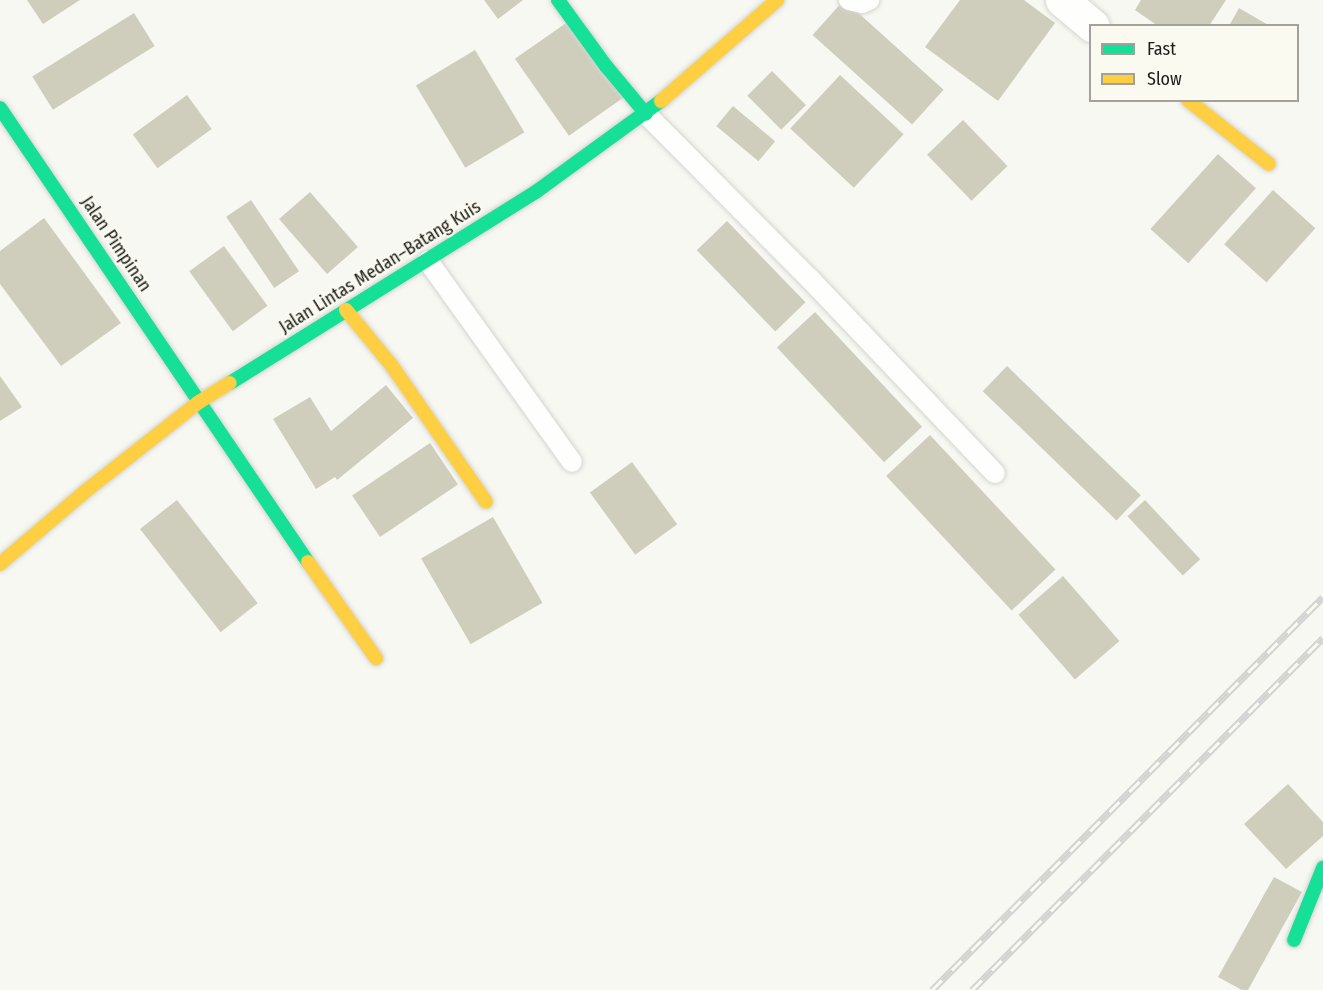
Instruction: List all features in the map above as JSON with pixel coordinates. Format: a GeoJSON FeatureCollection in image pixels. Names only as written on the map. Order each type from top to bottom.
{"type":"FeatureCollection","features":[{"type":"Feature","properties":{"kind":"main road"},"geometry":{"type":"LineString","coordinates":[[558,0],[606,66],[646,114]]}},
{"type":"Feature","properties":{"kind":"main road","name":"Jalan Lintas Medan–Batang Kuis"},"geometry":{"type":"LineString","coordinates":[[4,551],[87,490],[199,402],[537,191],[646,114],[777,0]]}},
{"type":"Feature","properties":{"kind":"main road"},"geometry":{"type":"LineString","coordinates":[[1191,102],[1269,164]]}},
{"type":"Feature","properties":{"kind":"main road","name":"Jalan Pimpinan"},"geometry":{"type":"LineString","coordinates":[[0,108],[376,658]]}},
{"type":"Feature","properties":{"kind":"main road"},"geometry":{"type":"LineString","coordinates":[[346,310],[392,366],[486,502]]}},
{"type":"Feature","properties":{"kind":"main road"},"geometry":{"type":"LineString","coordinates":[[1294,940],[1323,868]]}},
{"type":"Feature","properties":{"kind":"street"},"geometry":{"type":"LineString","coordinates":[[1062,0],[1091,24]]}},
{"type":"Feature","properties":{"kind":"lane"},"geometry":{"type":"LineString","coordinates":[[849,0],[862,3],[869,0]]}},
{"type":"Feature","properties":{"kind":"lane"},"geometry":{"type":"LineString","coordinates":[[646,114],[810,279],[995,473]]}},
{"type":"Feature","properties":{"kind":"lane"},"geometry":{"type":"LineString","coordinates":[[428,261],[572,462]]}},
{"type":"Feature","properties":{"kind":"building"},"geometry":{"type":"Polygon","coordinates":[[[27,0],[80,0],[43,24],[27,0]]]}},
{"type":"Feature","properties":{"kind":"building"},"geometry":{"type":"Polygon","coordinates":[[[484,0],[523,0],[498,19],[484,0]]]}},
{"type":"Feature","properties":{"kind":"building"},"geometry":{"type":"Polygon","coordinates":[[[844,0],[944,90],[912,125],[813,35],[844,0]]]}},
{"type":"Feature","properties":{"kind":"building"},"geometry":{"type":"Polygon","coordinates":[[[960,0],[1024,0],[1055,23],[998,101],[925,47],[960,0]]]}},
{"type":"Feature","properties":{"kind":"building"},"geometry":{"type":"Polygon","coordinates":[[[1141,0],[1226,0],[1210,24],[1155,24],[1135,10],[1141,0]]]}},
{"type":"Feature","properties":{"kind":"building"},"geometry":{"type":"Polygon","coordinates":[[[1239,8],[1267,24],[1230,24],[1239,8]]]}},
{"type":"Feature","properties":{"kind":"building"},"geometry":{"type":"Polygon","coordinates":[[[134,13],[155,46],[53,110],[32,77],[134,13]]]}},
{"type":"Feature","properties":{"kind":"building"},"geometry":{"type":"Polygon","coordinates":[[[569,21],[623,98],[569,136],[515,59],[569,21]]]}},
{"type":"Feature","properties":{"kind":"building"},"geometry":{"type":"Polygon","coordinates":[[[475,50],[524,132],[465,168],[416,86],[475,50]]]}},
{"type":"Feature","properties":{"kind":"building"},"geometry":{"type":"Polygon","coordinates":[[[772,71],[806,105],[781,130],[747,96],[772,71]]]}},
{"type":"Feature","properties":{"kind":"building"},"geometry":{"type":"Polygon","coordinates":[[[840,75],[904,134],[854,188],[790,128],[840,75]]]}},
{"type":"Feature","properties":{"kind":"building"},"geometry":{"type":"Polygon","coordinates":[[[187,95],[212,129],[157,168],[133,134],[187,95]]]}},
{"type":"Feature","properties":{"kind":"building"},"geometry":{"type":"Polygon","coordinates":[[[733,106],[775,141],[758,161],[716,126],[733,106]]]}},
{"type":"Feature","properties":{"kind":"building"},"geometry":{"type":"Polygon","coordinates":[[[963,120],[1007,166],[971,201],[927,155],[963,120]]]}},
{"type":"Feature","properties":{"kind":"building"},"geometry":{"type":"Polygon","coordinates":[[[1218,154],[1256,188],[1188,263],[1150,229],[1218,154]]]}},
{"type":"Feature","properties":{"kind":"building"},"geometry":{"type":"Polygon","coordinates":[[[1273,190],[1315,228],[1267,282],[1224,244],[1273,190]]]}},
{"type":"Feature","properties":{"kind":"building"},"geometry":{"type":"Polygon","coordinates":[[[310,192],[358,247],[327,274],[279,219],[310,192]]]}},
{"type":"Feature","properties":{"kind":"building"},"geometry":{"type":"Polygon","coordinates":[[[251,200],[299,271],[274,288],[226,217],[251,200]]]}},
{"type":"Feature","properties":{"kind":"building"},"geometry":{"type":"Polygon","coordinates":[[[44,218],[121,323],[61,366],[0,284],[0,251],[44,218]]]}},
{"type":"Feature","properties":{"kind":"building"},"geometry":{"type":"Polygon","coordinates":[[[727,221],[805,302],[775,331],[697,250],[727,221]]]}},
{"type":"Feature","properties":{"kind":"building"},"geometry":{"type":"Polygon","coordinates":[[[224,246],[267,306],[233,331],[189,271],[224,246]]]}},
{"type":"Feature","properties":{"kind":"building"},"geometry":{"type":"Polygon","coordinates":[[[815,312],[922,427],[884,462],[777,347],[815,312]]]}},
{"type":"Feature","properties":{"kind":"building"},"geometry":{"type":"Polygon","coordinates":[[[1007,366],[1141,495],[1116,520],[983,391],[1007,366]]]}},
{"type":"Feature","properties":{"kind":"building"},"geometry":{"type":"Polygon","coordinates":[[[0,376],[22,407],[0,421],[0,376]]]}},
{"type":"Feature","properties":{"kind":"building"},"geometry":{"type":"Polygon","coordinates":[[[386,385],[413,418],[337,480],[335,477],[316,489],[273,419],[310,397],[331,431],[386,385]]]}},
{"type":"Feature","properties":{"kind":"building"},"geometry":{"type":"Polygon","coordinates":[[[930,435],[1055,570],[1012,610],[886,476],[930,435]]]}},
{"type":"Feature","properties":{"kind":"building"},"geometry":{"type":"Polygon","coordinates":[[[430,443],[458,484],[380,537],[352,496],[430,443]]]}},
{"type":"Feature","properties":{"kind":"building"},"geometry":{"type":"Polygon","coordinates":[[[632,462],[677,524],[635,555],[590,493],[632,462]]]}},
{"type":"Feature","properties":{"kind":"building"},"geometry":{"type":"Polygon","coordinates":[[[177,500],[258,603],[221,632],[140,529],[177,500]]]}},
{"type":"Feature","properties":{"kind":"building"},"geometry":{"type":"Polygon","coordinates":[[[1145,500],[1200,559],[1183,576],[1127,516],[1145,500]]]}},
{"type":"Feature","properties":{"kind":"building"},"geometry":{"type":"Polygon","coordinates":[[[493,517],[542,603],[471,644],[421,558],[493,517]]]}},
{"type":"Feature","properties":{"kind":"building"},"geometry":{"type":"Polygon","coordinates":[[[1063,576],[1119,641],[1075,680],[1018,615],[1063,576]]]}},
{"type":"Feature","properties":{"kind":"building"},"geometry":{"type":"Polygon","coordinates":[[[1288,784],[1323,822],[1323,836],[1286,869],[1244,824],[1288,784]]]}},
{"type":"Feature","properties":{"kind":"building"},"geometry":{"type":"Polygon","coordinates":[[[1274,877],[1302,892],[1248,990],[1242,990],[1218,977],[1274,877]]]}},
{"type":"Feature","properties":{"kind":"railway"},"geometry":{"type":"LineString","coordinates":[[932,990],[1323,597]]}},
{"type":"Feature","properties":{"kind":"railway"},"geometry":{"type":"LineString","coordinates":[[972,990],[1323,638]]}},
{"type":"Feature","properties":{"kind":"traffic: fast"},"geometry":{"type":"LineString","coordinates":[[558,0],[606,66],[646,114]]}},
{"type":"Feature","properties":{"kind":"traffic: fast"},"geometry":{"type":"LineString","coordinates":[[230,383],[537,191],[661,101]]}},
{"type":"Feature","properties":{"kind":"traffic: fast"},"geometry":{"type":"LineString","coordinates":[[0,108],[308,562]]}},
{"type":"Feature","properties":{"kind":"traffic: fast"},"geometry":{"type":"LineString","coordinates":[[1294,940],[1323,868]]}},
{"type":"Feature","properties":{"kind":"traffic: slow"},"geometry":{"type":"LineString","coordinates":[[661,101],[777,0]]}},
{"type":"Feature","properties":{"kind":"traffic: slow"},"geometry":{"type":"LineString","coordinates":[[1191,102],[1269,164]]}},
{"type":"Feature","properties":{"kind":"traffic: slow"},"geometry":{"type":"LineString","coordinates":[[346,310],[392,366],[486,502]]}},
{"type":"Feature","properties":{"kind":"traffic: slow"},"geometry":{"type":"LineString","coordinates":[[0,564],[87,490],[199,402],[230,383]]}},
{"type":"Feature","properties":{"kind":"traffic: slow"},"geometry":{"type":"LineString","coordinates":[[308,562],[376,658]]}}]}
